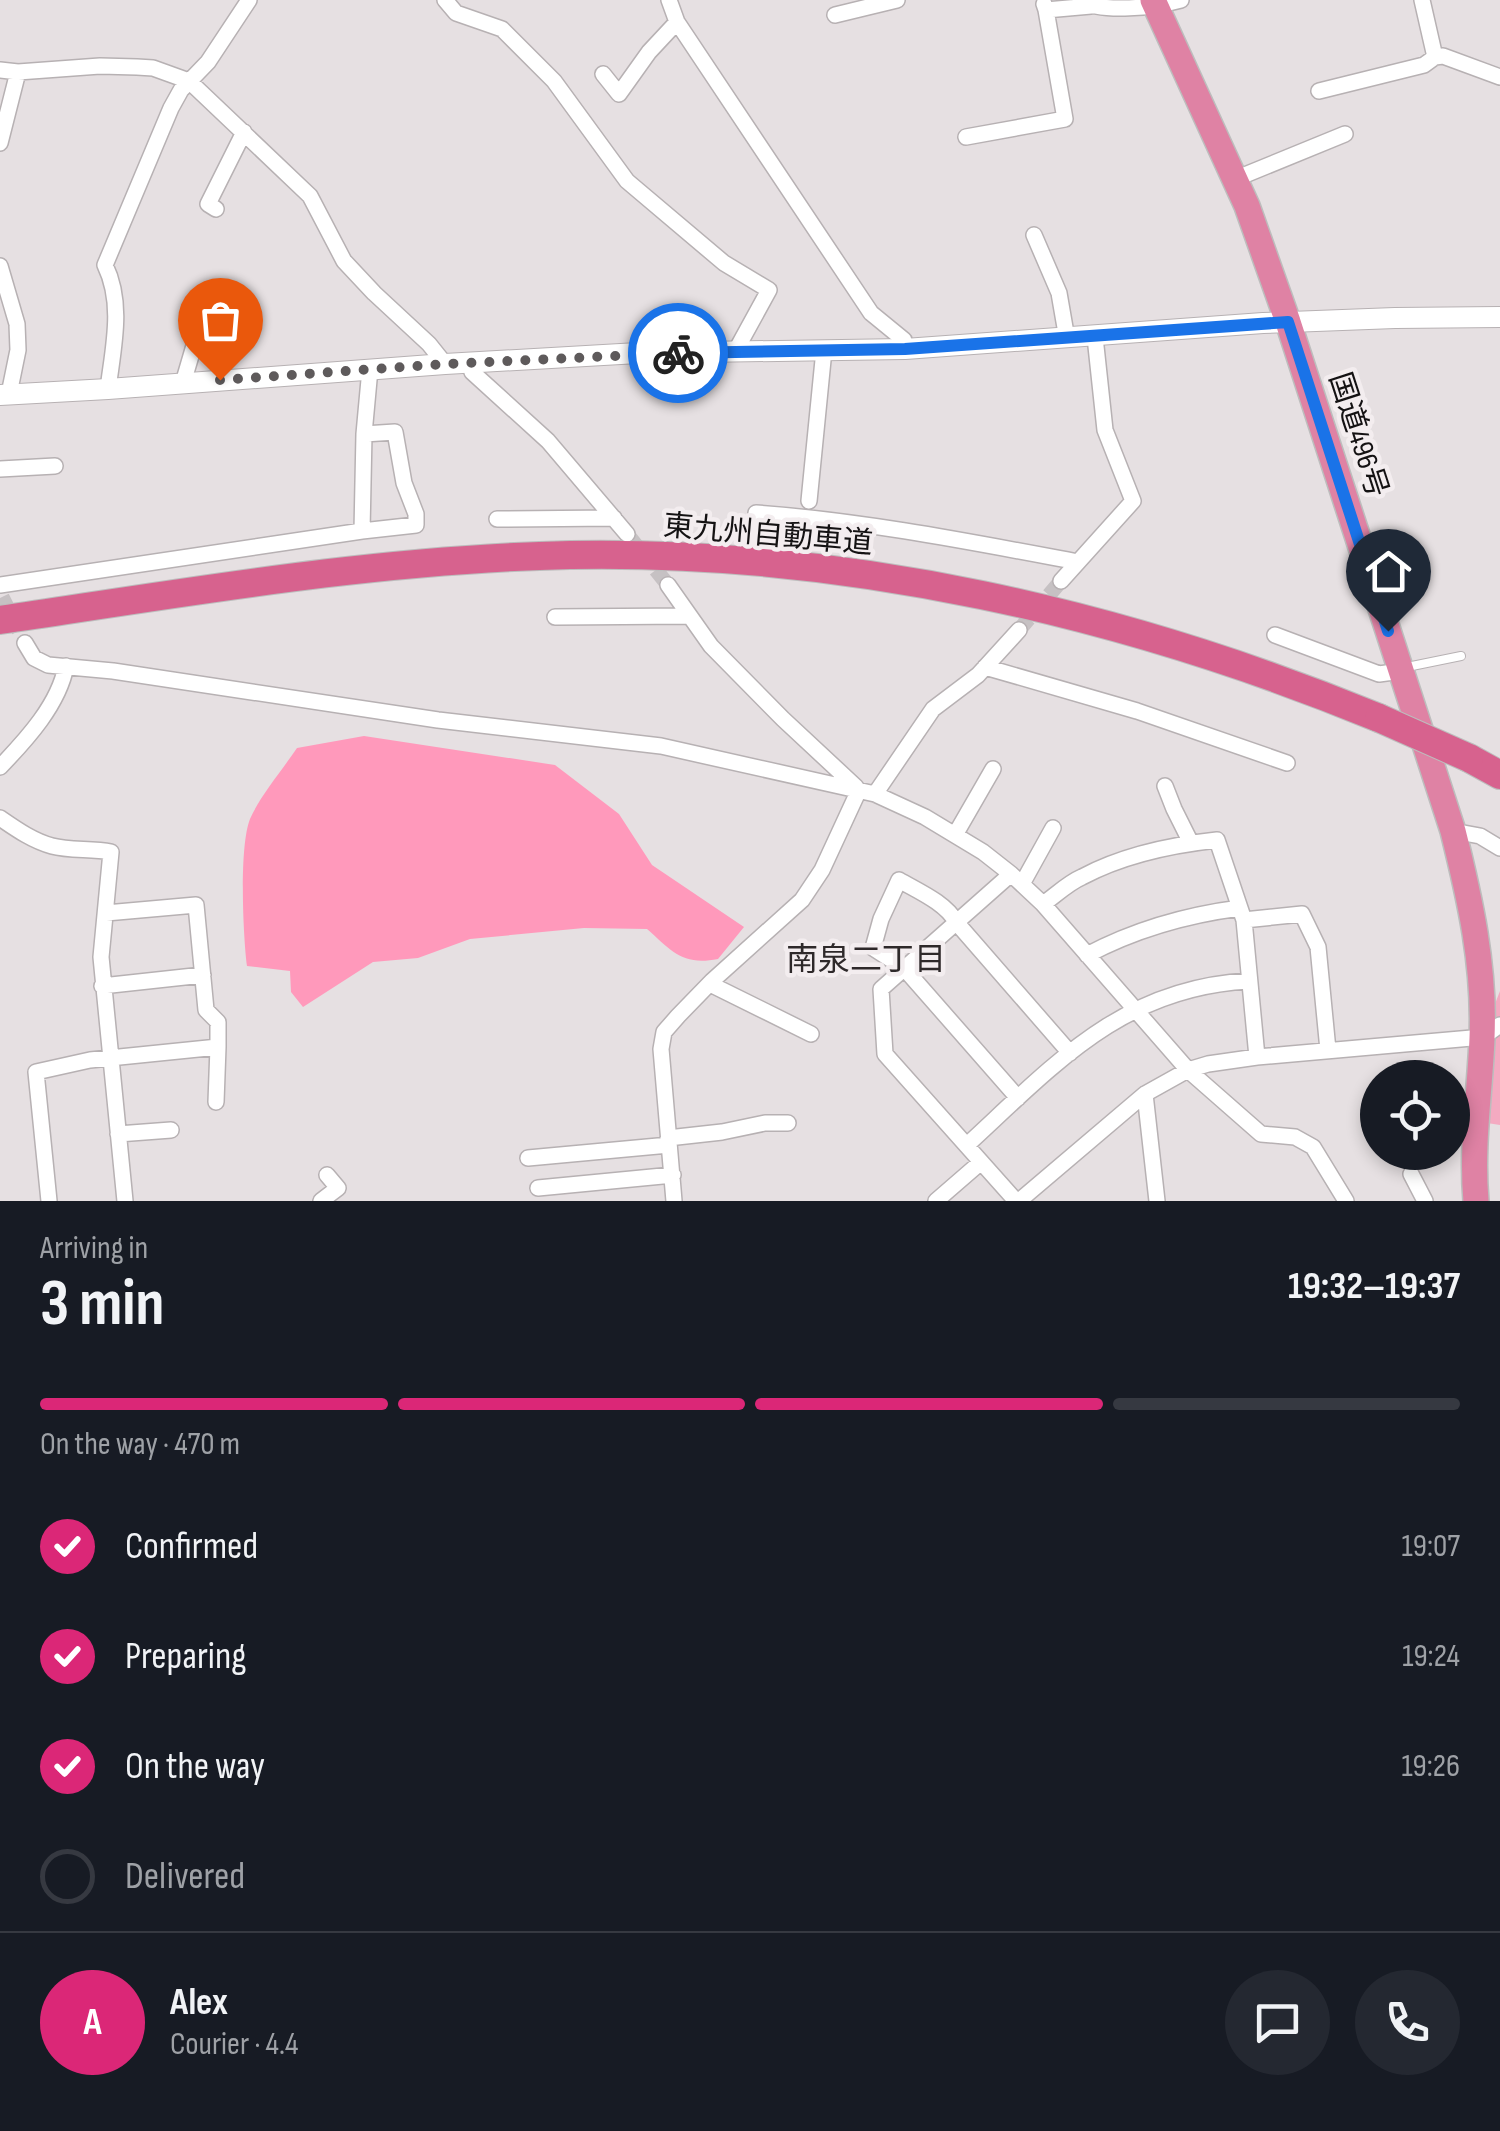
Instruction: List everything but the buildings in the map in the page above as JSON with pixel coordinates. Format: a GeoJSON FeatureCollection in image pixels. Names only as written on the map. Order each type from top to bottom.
{"type":"FeatureCollection","features":[{"type":"Feature","properties":{"kind":"highway","name":"国道496号"},"geometry":{"type":"LineString","coordinates":[[1154,3],[1247,206],[1453,830],[1471,903],[1491,1031],[1474,1155],[1476,1201]]}},
{"type":"Feature","properties":{"kind":"highway","name":"東九州自動車道"},"geometry":{"type":"LineString","coordinates":[[0,599],[448,561],[571,555],[746,561],[832,570],[998,598],[1099,621],[1202,652],[1297,684],[1500,775]]}},
{"type":"Feature","properties":{"kind":"main road"},"geometry":{"type":"LineString","coordinates":[[4,394],[638,353],[905,349],[1288,322],[1500,317]]}},
{"type":"Feature","properties":{"kind":"street"},"geometry":{"type":"LineString","coordinates":[[108,389],[117,307],[114,283],[105,265],[171,108],[189,80],[208,62],[249,0]]}},
{"type":"Feature","properties":{"kind":"street"},"geometry":{"type":"LineString","coordinates":[[444,0],[456,13],[502,29],[554,81],[627,182],[724,263],[769,290],[736,352]]}},
{"type":"Feature","properties":{"kind":"street"},"geometry":{"type":"LineString","coordinates":[[669,0],[676,22],[871,313],[904,340],[905,349]]}},
{"type":"Feature","properties":{"kind":"street"},"geometry":{"type":"LineString","coordinates":[[834,14],[898,0]]}},
{"type":"Feature","properties":{"kind":"street"},"geometry":{"type":"LineString","coordinates":[[966,136],[1065,119],[1044,5],[1181,0]]}},
{"type":"Feature","properties":{"kind":"street"},"geometry":{"type":"LineString","coordinates":[[1422,0],[1435,58]]}},
{"type":"Feature","properties":{"kind":"street"},"geometry":{"type":"LineString","coordinates":[[602,74],[618,94],[676,22]]}},
{"type":"Feature","properties":{"kind":"street"},"geometry":{"type":"LineString","coordinates":[[1318,91],[1424,65],[1443,56],[1500,77]]}},
{"type":"Feature","properties":{"kind":"street"},"geometry":{"type":"LineString","coordinates":[[0,70],[137,67],[189,80],[310,196],[344,260],[446,364]]}},
{"type":"Feature","properties":{"kind":"street"},"geometry":{"type":"LineString","coordinates":[[0,144],[18,72]]}},
{"type":"Feature","properties":{"kind":"street"},"geometry":{"type":"LineString","coordinates":[[207,204],[244,132]]}},
{"type":"Feature","properties":{"kind":"street"},"geometry":{"type":"LineString","coordinates":[[1235,179],[1345,134]]}},
{"type":"Feature","properties":{"kind":"street"},"geometry":{"type":"LineString","coordinates":[[1034,235],[1059,293],[1067,339]]}},
{"type":"Feature","properties":{"kind":"street"},"geometry":{"type":"LineString","coordinates":[[0,266],[17,324],[18,350],[4,394]]}},
{"type":"Feature","properties":{"kind":"street"},"geometry":{"type":"LineString","coordinates":[[183,384],[203,315]]}},
{"type":"Feature","properties":{"kind":"street"},"geometry":{"type":"LineString","coordinates":[[1061,581],[1134,501],[1105,430],[1095,337]]}},
{"type":"Feature","properties":{"kind":"street"},"geometry":{"type":"LineString","coordinates":[[809,501],[824,350]]}},
{"type":"Feature","properties":{"kind":"street"},"geometry":{"type":"LineString","coordinates":[[469,362],[472,372],[548,441],[627,534]]}},
{"type":"Feature","properties":{"kind":"street"},"geometry":{"type":"LineString","coordinates":[[362,531],[370,369]]}},
{"type":"Feature","properties":{"kind":"street"},"geometry":{"type":"LineString","coordinates":[[0,599],[362,531],[416,525],[395,432],[364,434]]}},
{"type":"Feature","properties":{"kind":"street"},"geometry":{"type":"LineString","coordinates":[[0,469],[55,466]]}},
{"type":"Feature","properties":{"kind":"street"},"geometry":{"type":"LineString","coordinates":[[756,513],[906,529],[1078,562]]}},
{"type":"Feature","properties":{"kind":"street"},"geometry":{"type":"LineString","coordinates":[[497,519],[614,518]]}},
{"type":"Feature","properties":{"kind":"street"},"geometry":{"type":"LineString","coordinates":[[668,585],[711,646],[783,719],[867,792]]}},
{"type":"Feature","properties":{"kind":"street"},"geometry":{"type":"LineString","coordinates":[[555,617],[690,616]]}},
{"type":"Feature","properties":{"kind":"street"},"geometry":{"type":"LineString","coordinates":[[674,1201],[661,1041],[664,1032],[802,900],[867,792],[933,709],[985,667],[1018,630]]}},
{"type":"Feature","properties":{"kind":"street"},"geometry":{"type":"LineString","coordinates":[[1275,635],[1379,674],[1400,670]]}},
{"type":"Feature","properties":{"kind":"street"},"geometry":{"type":"LineString","coordinates":[[24,644],[34,658],[48,665],[438,720],[661,746],[867,792],[925,817],[984,852],[1017,879],[1044,904],[1188,1070],[1261,1134],[1295,1137],[1314,1146],[1346,1201]]}},
{"type":"Feature","properties":{"kind":"street"},"geometry":{"type":"LineString","coordinates":[[0,767],[32,732],[63,683],[66,666]]}},
{"type":"Feature","properties":{"kind":"street"},"geometry":{"type":"LineString","coordinates":[[985,667],[1137,710],[1287,763]]}},
{"type":"Feature","properties":{"kind":"street"},"geometry":{"type":"LineString","coordinates":[[955,835],[993,769]]}},
{"type":"Feature","properties":{"kind":"street"},"geometry":{"type":"LineString","coordinates":[[1165,786],[1191,844]]}},
{"type":"Feature","properties":{"kind":"street"},"geometry":{"type":"LineString","coordinates":[[0,818],[55,847],[111,852],[100,957],[125,1201]]}},
{"type":"Feature","properties":{"kind":"street"},"geometry":{"type":"LineString","coordinates":[[1052,828],[1017,879],[956,922],[881,989],[885,1054],[1018,1201],[1145,1094],[1188,1070],[1257,1057],[1491,1031]]}},
{"type":"Feature","properties":{"kind":"street"},"geometry":{"type":"LineString","coordinates":[[1453,830],[1480,836],[1500,848]]}},
{"type":"Feature","properties":{"kind":"street"},"geometry":{"type":"LineString","coordinates":[[1044,904],[1080,877],[1115,863],[1174,846],[1217,840],[1242,914],[1257,1057]]}},
{"type":"Feature","properties":{"kind":"street"},"geometry":{"type":"LineString","coordinates":[[1018,1098],[904,968],[873,948],[899,880],[953,915],[1070,1053]]}},
{"type":"Feature","properties":{"kind":"street"},"geometry":{"type":"LineString","coordinates":[[106,913],[196,905],[206,1010],[218,1022],[216,1102]]}},
{"type":"Feature","properties":{"kind":"street"},"geometry":{"type":"LineString","coordinates":[[1088,956],[1137,931],[1208,912],[1302,914],[1318,947],[1328,1050]]}},
{"type":"Feature","properties":{"kind":"street"},"geometry":{"type":"LineString","coordinates":[[102,986],[203,975]]}},
{"type":"Feature","properties":{"kind":"street"},"geometry":{"type":"LineString","coordinates":[[968,1145],[1070,1053],[1134,1009],[1192,988],[1249,981]]}},
{"type":"Feature","properties":{"kind":"street"},"geometry":{"type":"LineString","coordinates":[[710,984],[811,1034]]}},
{"type":"Feature","properties":{"kind":"street"},"geometry":{"type":"LineString","coordinates":[[49,1201],[36,1072],[90,1060],[218,1047]]}},
{"type":"Feature","properties":{"kind":"street"},"geometry":{"type":"LineString","coordinates":[[1140,1201],[1156,1194],[1145,1094]]}},
{"type":"Feature","properties":{"kind":"street"},"geometry":{"type":"LineString","coordinates":[[528,1158],[669,1141],[764,1122],[788,1122]]}},
{"type":"Feature","properties":{"kind":"street"},"geometry":{"type":"LineString","coordinates":[[118,1134],[171,1130]]}},
{"type":"Feature","properties":{"kind":"street"},"geometry":{"type":"LineString","coordinates":[[599,1151],[602,1182]]}},
{"type":"Feature","properties":{"kind":"street"},"geometry":{"type":"LineString","coordinates":[[936,1201],[981,1162]]}},
{"type":"Feature","properties":{"kind":"street"},"geometry":{"type":"LineString","coordinates":[[538,1188],[674,1174]]}},
{"type":"Feature","properties":{"kind":"street"},"geometry":{"type":"LineString","coordinates":[[1411,1174],[1425,1201]]}},
{"type":"Feature","properties":{"kind":"street"},"geometry":{"type":"LineString","coordinates":[[321,1201],[338,1188],[326,1175]]}},
{"type":"Feature","properties":{"kind":"lane"},"geometry":{"type":"LineString","coordinates":[[1400,670],[1461,656]]}},
{"type":"Feature","properties":{"kind":"shaded area"},"geometry":{"type":"Polygon","coordinates":[[[364,736],[555,765],[619,814],[652,865],[744,927],[718,959],[706,961],[678,955],[647,929],[584,928],[470,939],[418,958],[373,962],[303,1007],[291,992],[290,971],[247,966],[243,891],[247,832],[260,801],[297,748],[364,736]]]}},
{"type":"Feature","properties":{"kind":"shaded area"},"geometry":{"type":"Polygon","coordinates":[[[1500,991],[1500,1125],[1487,1123],[1493,1009],[1500,991]]]}},
{"type":"Feature","properties":{"kind":"tunnel"},"geometry":{"type":"LineString","coordinates":[[627,534],[668,585]]}},
{"type":"Feature","properties":{"kind":"tunnel"},"geometry":{"type":"LineString","coordinates":[[1019,630],[1061,581]]}},
{"type":"Feature","properties":{"kind":"tunnel"},"geometry":{"type":"LineString","coordinates":[[2,597],[25,643]]}},
{"type":"Feature","properties":{"kind":"way so far"},"geometry":{"type":"LineString","coordinates":[[220,380],[678,353]]}},
{"type":"Feature","properties":{"kind":"district","name":"南泉二丁目"},"geometry":{"type":"Point","coordinates":[866,960]}},
{"type":"Feature","properties":{"kind":"route"},"geometry":{"type":"LineString","coordinates":[[678,353],[905,349],[1288,322],[1388,631]]}}]}
